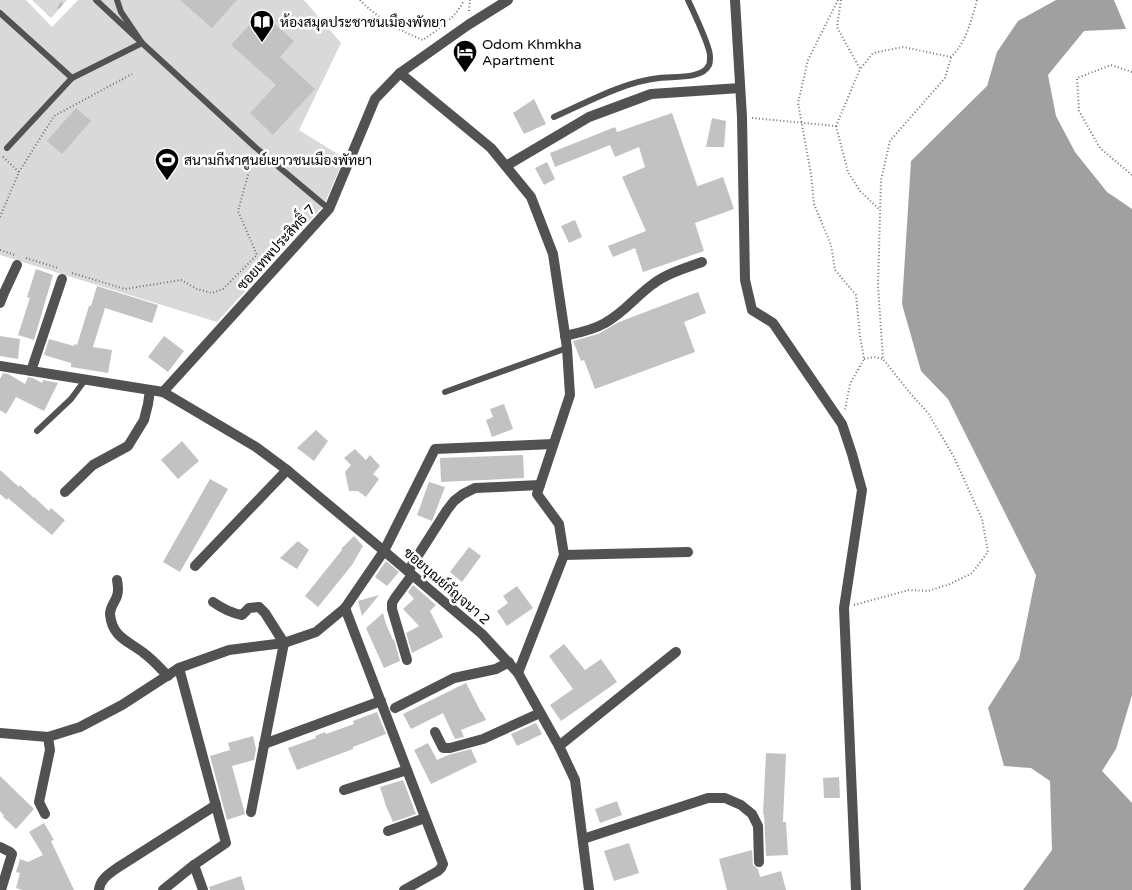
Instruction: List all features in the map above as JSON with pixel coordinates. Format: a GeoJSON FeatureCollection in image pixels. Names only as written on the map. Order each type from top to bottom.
{"type":"FeatureCollection","features":[{"type":"Feature","properties":{"kind":"street","name":"ซอยเทพประสิทธิ์ 7"},"geometry":{"type":"LineString","coordinates":[[163,392],[329,209],[374,99],[400,73],[468,25],[508,0]]}},
{"type":"Feature","properties":{"kind":"street"},"geometry":{"type":"LineString","coordinates":[[735,0],[742,117],[746,280],[752,310],[773,323],[842,424],[862,490],[844,608],[856,890]]}},
{"type":"Feature","properties":{"kind":"street"},"geometry":{"type":"LineString","coordinates":[[400,73],[491,148],[531,197],[553,254],[565,336],[570,395],[537,494],[559,524],[564,555],[518,673]]}},
{"type":"Feature","properties":{"kind":"street"},"geometry":{"type":"LineString","coordinates":[[506,166],[589,118],[650,94],[740,88]]}},
{"type":"Feature","properties":{"kind":"street"},"geometry":{"type":"LineString","coordinates":[[565,336],[589,330],[605,323],[654,283],[666,276],[702,262]]}},
{"type":"Feature","properties":{"kind":"street"},"geometry":{"type":"LineString","coordinates":[[0,303],[17,265]]}},
{"type":"Feature","properties":{"kind":"street"},"geometry":{"type":"LineString","coordinates":[[31,371],[62,279]]}},
{"type":"Feature","properties":{"kind":"street"},"geometry":{"type":"LineString","coordinates":[[0,366],[163,392]]}},
{"type":"Feature","properties":{"kind":"street"},"geometry":{"type":"LineString","coordinates":[[65,492],[93,465],[128,446],[144,420],[150,390]]}},
{"type":"Feature","properties":{"kind":"street","name":"ซอยบุณย์กัญจนา 2"},"geometry":{"type":"LineString","coordinates":[[163,392],[256,446],[287,470],[482,634],[509,662],[518,673],[576,780],[589,890]]}},
{"type":"Feature","properties":{"kind":"street"},"geometry":{"type":"LineString","coordinates":[[0,733],[48,737],[80,727],[122,705],[179,668],[229,650],[284,643],[316,632],[345,608],[384,551],[435,449],[553,444]]}},
{"type":"Feature","properties":{"kind":"street"},"geometry":{"type":"LineString","coordinates":[[195,566],[287,470]]}},
{"type":"Feature","properties":{"kind":"street"},"geometry":{"type":"LineString","coordinates":[[407,660],[392,609],[392,603],[447,510],[454,501],[475,488],[540,485]]}},
{"type":"Feature","properties":{"kind":"street"},"geometry":{"type":"LineString","coordinates":[[564,555],[688,552]]}},
{"type":"Feature","properties":{"kind":"street"},"geometry":{"type":"LineString","coordinates":[[117,580],[117,594],[110,610],[111,621],[118,635],[150,658],[168,676]]}},
{"type":"Feature","properties":{"kind":"street"},"geometry":{"type":"LineString","coordinates":[[213,602],[225,610],[242,615],[249,608],[259,607],[265,613],[284,643],[251,812]]}},
{"type":"Feature","properties":{"kind":"street"},"geometry":{"type":"LineString","coordinates":[[345,608],[443,864],[438,872],[404,890]]}},
{"type":"Feature","properties":{"kind":"street"},"geometry":{"type":"LineString","coordinates":[[559,746],[676,652]]}},
{"type":"Feature","properties":{"kind":"street"},"geometry":{"type":"LineString","coordinates":[[395,708],[454,678],[496,669],[509,662]]}},
{"type":"Feature","properties":{"kind":"street"},"geometry":{"type":"LineString","coordinates":[[164,890],[194,865],[226,843],[179,668]]}},
{"type":"Feature","properties":{"kind":"street"},"geometry":{"type":"LineString","coordinates":[[264,744],[381,701]]}},
{"type":"Feature","properties":{"kind":"street"},"geometry":{"type":"LineString","coordinates":[[435,732],[443,748],[450,748],[483,740],[540,713]]}},
{"type":"Feature","properties":{"kind":"street"},"geometry":{"type":"LineString","coordinates":[[45,814],[39,802],[50,750],[48,737]]}},
{"type":"Feature","properties":{"kind":"street"},"geometry":{"type":"LineString","coordinates":[[344,790],[407,770]]}},
{"type":"Feature","properties":{"kind":"street"},"geometry":{"type":"LineString","coordinates":[[583,839],[708,798],[725,798],[741,805],[752,814],[758,826],[759,862]]}},
{"type":"Feature","properties":{"kind":"street"},"geometry":{"type":"LineString","coordinates":[[99,890],[102,880],[117,868],[216,805]]}},
{"type":"Feature","properties":{"kind":"street"},"geometry":{"type":"LineString","coordinates":[[388,831],[426,818]]}},
{"type":"Feature","properties":{"kind":"street"},"geometry":{"type":"LineString","coordinates":[[0,847],[12,854],[1,890]]}},
{"type":"Feature","properties":{"kind":"street"},"geometry":{"type":"LineString","coordinates":[[194,865],[203,890]]}},
{"type":"Feature","properties":{"kind":"lane"},"geometry":{"type":"LineString","coordinates":[[96,0],[255,147],[329,209]]}},
{"type":"Feature","properties":{"kind":"lane"},"geometry":{"type":"LineString","coordinates":[[117,0],[120,12],[142,43]]}},
{"type":"Feature","properties":{"kind":"lane"},"geometry":{"type":"LineString","coordinates":[[554,117],[631,83],[658,78],[696,75],[703,72],[708,66],[710,57],[688,0]]}},
{"type":"Feature","properties":{"kind":"lane"},"geometry":{"type":"LineString","coordinates":[[0,14],[72,78]]}},
{"type":"Feature","properties":{"kind":"lane"},"geometry":{"type":"LineString","coordinates":[[7,148],[72,78],[142,43]]}},
{"type":"Feature","properties":{"kind":"lane"},"geometry":{"type":"LineString","coordinates":[[445,392],[566,348]]}},
{"type":"Feature","properties":{"kind":"lane"},"geometry":{"type":"LineString","coordinates":[[37,431],[71,399],[85,380]]}},
{"type":"Feature","properties":{"kind":"path"},"geometry":{"type":"LineString","coordinates":[[360,0],[368,9],[403,32],[423,40],[460,9],[464,0]]}},
{"type":"Feature","properties":{"kind":"path"},"geometry":{"type":"LineString","coordinates":[[839,0],[837,27],[860,69]]}},
{"type":"Feature","properties":{"kind":"path"},"geometry":{"type":"LineString","coordinates":[[839,0],[808,60],[798,103],[803,123],[814,204],[831,245],[834,270],[856,295],[864,359],[850,384],[842,424]]}},
{"type":"Feature","properties":{"kind":"path"},"geometry":{"type":"LineString","coordinates":[[844,608],[909,590],[928,591],[950,584],[972,573],[988,552],[982,519],[954,457],[928,413],[910,394],[883,359],[878,286],[880,180],[890,140],[945,78],[951,57],[959,49],[968,30],[977,0]]}},
{"type":"Feature","properties":{"kind":"path"},"geometry":{"type":"LineString","coordinates":[[880,210],[860,191],[848,172],[836,126],[860,69],[873,54],[903,47],[951,57]]}},
{"type":"Feature","properties":{"kind":"path"},"geometry":{"type":"LineString","coordinates":[[1132,72],[1111,65],[1077,78],[1079,111],[1100,148],[1132,175]]}},
{"type":"Feature","properties":{"kind":"path"},"geometry":{"type":"LineString","coordinates":[[0,217],[19,172],[54,116],[132,74]]}},
{"type":"Feature","properties":{"kind":"path"},"geometry":{"type":"LineString","coordinates":[[742,117],[836,126]]}},
{"type":"Feature","properties":{"kind":"path"},"geometry":{"type":"LineString","coordinates":[[125,289],[181,280],[197,289],[212,293],[223,290],[257,255],[238,211],[255,147]]}},
{"type":"Feature","properties":{"kind":"path"},"geometry":{"type":"LineString","coordinates":[[0,154],[19,172]]}},
{"type":"Feature","properties":{"kind":"path"},"geometry":{"type":"LineString","coordinates":[[864,359],[874,356],[883,359]]}},
{"type":"Feature","properties":{"kind":"green space","name":"สนามกีฬาศูนย์เยาวชนเมืองพัทยา"},"geometry":{"type":"Polygon","coordinates":[[[0,0],[26,0],[52,27],[78,0],[304,0],[341,43],[299,130],[344,158],[324,205],[217,322],[0,255],[0,0]]]}},
{"type":"Feature","properties":{"kind":"green space"},"geometry":{"type":"Polygon","coordinates":[[[32,0],[67,0],[51,18],[32,0]]]}},
{"type":"Feature","properties":{"kind":"shaded area"},"geometry":{"type":"Polygon","coordinates":[[[1056,0],[1114,0],[1126,29],[1084,31],[1048,75],[1056,116],[1075,152],[1107,192],[1132,209],[1132,695],[1116,749],[1102,771],[1132,803],[1132,890],[1023,890],[1052,850],[1050,781],[1031,768],[1004,766],[988,708],[1019,659],[1036,575],[948,399],[921,371],[902,304],[911,161],[987,86],[997,52],[1018,21],[1056,0]]]}},
{"type":"Feature","properties":{"kind":"building"},"geometry":{"type":"Polygon","coordinates":[[[180,0],[237,0],[212,28],[180,0]]]}},
{"type":"Feature","properties":{"kind":"building"},"geometry":{"type":"Polygon","coordinates":[[[261,12],[294,41],[280,57],[315,89],[273,135],[250,113],[276,85],[231,45],[261,12]]]}},
{"type":"Feature","properties":{"kind":"building"},"geometry":{"type":"Polygon","coordinates":[[[534,99],[546,124],[524,134],[513,113],[534,99]]]}},
{"type":"Feature","properties":{"kind":"building"},"geometry":{"type":"Polygon","coordinates":[[[76,108],[91,121],[62,154],[47,141],[76,108]]]}},
{"type":"Feature","properties":{"kind":"building"},"geometry":{"type":"Polygon","coordinates":[[[672,113],[698,188],[698,186],[723,177],[734,209],[695,223],[704,251],[643,272],[635,248],[613,257],[608,246],[646,231],[622,177],[645,167],[639,147],[615,157],[610,145],[555,167],[550,153],[615,127],[617,132],[672,113]]]}},
{"type":"Feature","properties":{"kind":"building"},"geometry":{"type":"Polygon","coordinates":[[[712,118],[726,121],[724,147],[706,147],[712,118]]]}},
{"type":"Feature","properties":{"kind":"building"},"geometry":{"type":"Polygon","coordinates":[[[547,162],[555,179],[544,185],[535,168],[547,162]]]}},
{"type":"Feature","properties":{"kind":"building"},"geometry":{"type":"Polygon","coordinates":[[[575,220],[582,237],[569,243],[561,226],[575,220]]]}},
{"type":"Feature","properties":{"kind":"building"},"geometry":{"type":"Polygon","coordinates":[[[36,269],[53,275],[34,340],[18,335],[30,298],[27,297],[36,269]]]}},
{"type":"Feature","properties":{"kind":"building"},"geometry":{"type":"Polygon","coordinates":[[[97,286],[158,305],[152,323],[105,308],[93,347],[112,350],[108,373],[71,367],[71,363],[44,355],[49,339],[74,346],[74,344],[77,345],[97,286]]]}},
{"type":"Feature","properties":{"kind":"building"},"geometry":{"type":"Polygon","coordinates":[[[698,292],[706,313],[684,322],[695,352],[595,389],[584,360],[581,361],[573,341],[598,334],[619,322],[698,292]]]}},
{"type":"Feature","properties":{"kind":"building"},"geometry":{"type":"Polygon","coordinates":[[[0,336],[20,339],[18,359],[0,356],[0,336]]]}},
{"type":"Feature","properties":{"kind":"building"},"geometry":{"type":"Polygon","coordinates":[[[164,336],[184,351],[168,372],[148,357],[164,336]]]}},
{"type":"Feature","properties":{"kind":"building"},"geometry":{"type":"Polygon","coordinates":[[[3,373],[25,384],[28,377],[42,383],[43,380],[58,383],[44,411],[16,397],[6,414],[0,410],[0,379],[3,373]]]}},
{"type":"Feature","properties":{"kind":"building"},"geometry":{"type":"Polygon","coordinates":[[[504,404],[513,429],[492,437],[486,420],[493,417],[490,409],[504,404]]]}},
{"type":"Feature","properties":{"kind":"building"},"geometry":{"type":"Polygon","coordinates":[[[316,430],[328,441],[314,461],[297,448],[316,430]]]}},
{"type":"Feature","properties":{"kind":"building"},"geometry":{"type":"Polygon","coordinates":[[[182,441],[199,461],[178,479],[161,460],[182,441]]]}},
{"type":"Feature","properties":{"kind":"building"},"geometry":{"type":"Polygon","coordinates":[[[355,449],[366,460],[370,455],[380,466],[373,474],[379,479],[366,497],[358,491],[349,491],[345,472],[351,465],[344,458],[355,449]]]}},
{"type":"Feature","properties":{"kind":"building"},"geometry":{"type":"Polygon","coordinates":[[[523,455],[524,478],[441,482],[440,458],[523,455]]]}},
{"type":"Feature","properties":{"kind":"building"},"geometry":{"type":"Polygon","coordinates":[[[0,470],[49,511],[51,508],[65,520],[52,535],[8,498],[7,500],[0,494],[0,470]]]}},
{"type":"Feature","properties":{"kind":"building"},"geometry":{"type":"Polygon","coordinates":[[[210,479],[228,489],[180,572],[163,562],[210,479]]]}},
{"type":"Feature","properties":{"kind":"building"},"geometry":{"type":"Polygon","coordinates":[[[429,482],[445,487],[432,521],[417,515],[429,482]]]}},
{"type":"Feature","properties":{"kind":"building"},"geometry":{"type":"Polygon","coordinates":[[[354,536],[363,546],[352,565],[318,607],[305,596],[341,549],[354,536]]]}},
{"type":"Feature","properties":{"kind":"building"},"geometry":{"type":"Polygon","coordinates":[[[298,541],[309,550],[297,569],[280,558],[298,541]]]}},
{"type":"Feature","properties":{"kind":"building"},"geometry":{"type":"Polygon","coordinates":[[[469,547],[481,556],[462,582],[450,572],[469,547]]]}},
{"type":"Feature","properties":{"kind":"building"},"geometry":{"type":"Polygon","coordinates":[[[386,561],[399,572],[387,586],[375,577],[386,561]]]}},
{"type":"Feature","properties":{"kind":"building"},"geometry":{"type":"Polygon","coordinates":[[[413,585],[436,605],[430,611],[443,637],[412,653],[406,633],[419,626],[403,609],[414,599],[408,592],[413,585]]]}},
{"type":"Feature","properties":{"kind":"building"},"geometry":{"type":"Polygon","coordinates":[[[517,586],[533,608],[507,626],[497,611],[508,603],[503,596],[517,586]]]}},
{"type":"Feature","properties":{"kind":"building"},"geometry":{"type":"Polygon","coordinates":[[[379,595],[362,616],[358,601],[379,595]]]}},
{"type":"Feature","properties":{"kind":"building"},"geometry":{"type":"Polygon","coordinates":[[[383,613],[386,624],[394,639],[400,661],[384,668],[366,628],[383,613]]]}},
{"type":"Feature","properties":{"kind":"building"},"geometry":{"type":"Polygon","coordinates":[[[564,644],[585,670],[601,659],[617,682],[561,721],[550,705],[573,689],[549,656],[564,644]]]}},
{"type":"Feature","properties":{"kind":"building"},"geometry":{"type":"Polygon","coordinates":[[[466,683],[486,720],[461,730],[464,737],[455,739],[443,713],[411,729],[403,714],[466,683]]]}},
{"type":"Feature","properties":{"kind":"building"},"geometry":{"type":"Polygon","coordinates":[[[377,712],[386,734],[353,747],[353,749],[297,770],[288,748],[316,738],[315,736],[325,732],[326,734],[354,724],[353,721],[377,712]]]}},
{"type":"Feature","properties":{"kind":"building"},"geometry":{"type":"Polygon","coordinates":[[[536,723],[542,734],[517,746],[511,734],[536,723]]]}},
{"type":"Feature","properties":{"kind":"building"},"geometry":{"type":"Polygon","coordinates":[[[253,736],[256,749],[254,760],[232,766],[245,814],[227,820],[210,756],[230,750],[228,743],[253,736]]]}},
{"type":"Feature","properties":{"kind":"building"},"geometry":{"type":"Polygon","coordinates":[[[428,743],[437,760],[471,749],[477,762],[431,784],[414,750],[428,743]]]}},
{"type":"Feature","properties":{"kind":"building"},"geometry":{"type":"Polygon","coordinates":[[[766,753],[786,754],[783,822],[786,822],[788,855],[766,856],[763,814],[766,753]]]}},
{"type":"Feature","properties":{"kind":"building"},"geometry":{"type":"Polygon","coordinates":[[[0,776],[34,809],[16,829],[3,817],[0,811],[0,776]]]}},
{"type":"Feature","properties":{"kind":"building"},"geometry":{"type":"Polygon","coordinates":[[[839,777],[840,798],[824,798],[823,778],[839,777]]]}},
{"type":"Feature","properties":{"kind":"building"},"geometry":{"type":"Polygon","coordinates":[[[403,780],[416,814],[393,822],[380,787],[403,780]]]}},
{"type":"Feature","properties":{"kind":"building"},"geometry":{"type":"Polygon","coordinates":[[[617,801],[622,815],[600,823],[595,809],[617,801]]]}},
{"type":"Feature","properties":{"kind":"building"},"geometry":{"type":"Polygon","coordinates":[[[44,823],[54,840],[51,841],[74,890],[22,890],[16,888],[20,873],[16,872],[20,859],[28,862],[43,855],[29,832],[44,823]]]}},
{"type":"Feature","properties":{"kind":"building"},"geometry":{"type":"Polygon","coordinates":[[[629,843],[639,873],[614,881],[604,851],[629,843]]]}},
{"type":"Feature","properties":{"kind":"building"},"geometry":{"type":"Polygon","coordinates":[[[752,850],[753,865],[758,869],[760,877],[781,871],[786,890],[727,890],[719,859],[752,850]]]}},
{"type":"Feature","properties":{"kind":"building"},"geometry":{"type":"Polygon","coordinates":[[[241,876],[245,890],[210,890],[209,887],[241,876]]]}},
{"type":"Feature","properties":{"kind":"place","name":"ห้องสมุดประชาชนเมืองพัทยา"},"geometry":{"type":"Point","coordinates":[262,43]}},
{"type":"Feature","properties":{"kind":"place","name":"Odom Khmkha Apartment"},"geometry":{"type":"Point","coordinates":[465,73]}},
{"type":"Feature","properties":{"kind":"place","name":"สนามกีฬาศูนย์เยาวชนเมืองพัทยา"},"geometry":{"type":"Point","coordinates":[167,181]}}]}
